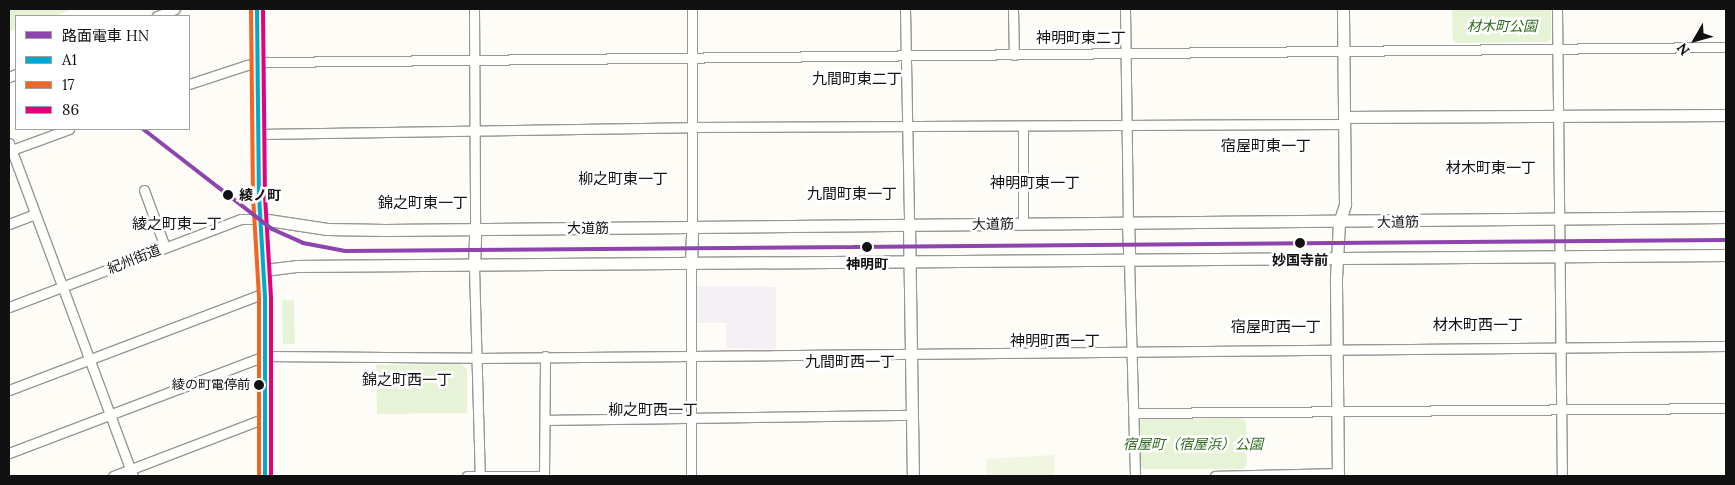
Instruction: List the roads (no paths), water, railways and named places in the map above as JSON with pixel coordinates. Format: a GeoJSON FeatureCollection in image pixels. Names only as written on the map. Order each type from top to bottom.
{"type":"FeatureCollection","features":[{"type":"Feature","properties":{"kind":"main road"},"geometry":{"type":"LineString","coordinates":[[257,9],[258,134],[265,293],[265,476]]}},
{"type":"Feature","properties":{"kind":"street"},"geometry":{"type":"LineString","coordinates":[[160,15],[175,9]]}},
{"type":"Feature","properties":{"kind":"street"},"geometry":{"type":"LineString","coordinates":[[474,9],[474,267],[480,476]]}},
{"type":"Feature","properties":{"kind":"street"},"geometry":{"type":"LineString","coordinates":[[691,476],[692,9]]}},
{"type":"Feature","properties":{"kind":"street"},"geometry":{"type":"LineString","coordinates":[[905,9],[913,476]]}},
{"type":"Feature","properties":{"kind":"street"},"geometry":{"type":"LineString","coordinates":[[1013,9],[1014,55]]}},
{"type":"Feature","properties":{"kind":"street"},"geometry":{"type":"LineString","coordinates":[[1125,9],[1125,125],[1135,476]]}},
{"type":"Feature","properties":{"kind":"street"},"geometry":{"type":"LineString","coordinates":[[1215,476],[1338,475],[1337,259],[1339,222],[1345,204],[1343,9]]}},
{"type":"Feature","properties":{"kind":"street"},"geometry":{"type":"LineString","coordinates":[[1557,9],[1560,117],[1558,218],[1562,348],[1562,476]]}},
{"type":"Feature","properties":{"kind":"street"},"geometry":{"type":"LineString","coordinates":[[190,84],[257,63],[474,58],[692,58],[906,54],[1014,55],[1726,47]]}},
{"type":"Feature","properties":{"kind":"street"},"geometry":{"type":"LineString","coordinates":[[258,134],[691,127],[1125,125],[1726,115]]}},
{"type":"Feature","properties":{"kind":"street"},"geometry":{"type":"LineString","coordinates":[[1023,126],[1023,224]]}},
{"type":"Feature","properties":{"kind":"street"},"geometry":{"type":"LineString","coordinates":[[66,130],[10,148],[132,473]]}},
{"type":"Feature","properties":{"kind":"street"},"geometry":{"type":"LineString","coordinates":[[144,190],[165,247]]}},
{"type":"Feature","properties":{"kind":"street"},"geometry":{"type":"LineString","coordinates":[[9,224],[35,214]]}},
{"type":"Feature","properties":{"kind":"street","name":"大道筋"},"geometry":{"type":"LineString","coordinates":[[261,219],[327,229],[475,229],[1726,217]]}},
{"type":"Feature","properties":{"kind":"street","name":"紀州街道"},"geometry":{"type":"LineString","coordinates":[[9,307],[241,219],[261,219]]}},
{"type":"Feature","properties":{"kind":"street"},"geometry":{"type":"LineString","coordinates":[[264,270],[296,266],[474,267],[691,263],[1726,255]]}},
{"type":"Feature","properties":{"kind":"street"},"geometry":{"type":"LineString","coordinates":[[9,390],[89,358],[265,293]]}},
{"type":"Feature","properties":{"kind":"street"},"geometry":{"type":"LineString","coordinates":[[9,453],[265,356],[476,358],[1726,346]]}},
{"type":"Feature","properties":{"kind":"street"},"geometry":{"type":"LineString","coordinates":[[467,476],[544,476],[546,420],[545,356]]}},
{"type":"Feature","properties":{"kind":"street"},"geometry":{"type":"LineString","coordinates":[[1134,413],[1337,410],[1562,411],[1726,408]]}},
{"type":"Feature","properties":{"kind":"street"},"geometry":{"type":"LineString","coordinates":[[546,420],[911,415]]}},
{"type":"Feature","properties":{"kind":"street"},"geometry":{"type":"LineString","coordinates":[[113,476],[132,473],[265,418]]}},
{"type":"Feature","properties":{"kind":"tram line","name":"HN"},"geometry":{"type":"LineString","coordinates":[[144,130],[272,229],[303,243],[345,251],[1726,240]]}},
{"type":"Feature","properties":{"kind":"place","name":"綾ノ町"},"geometry":{"type":"Point","coordinates":[228,195]}},
{"type":"Feature","properties":{"kind":"place","name":"妙国寺前"},"geometry":{"type":"Point","coordinates":[1300,243]}},
{"type":"Feature","properties":{"kind":"place","name":"神明町"},"geometry":{"type":"Point","coordinates":[867,247]}},
{"type":"Feature","properties":{"kind":"place","name":"綾の町電停前"},"geometry":{"type":"Point","coordinates":[259,385]}},
{"type":"Feature","properties":{"kind":"district","name":"神明町東二丁"},"geometry":{"type":"Point","coordinates":[1081,38]}},
{"type":"Feature","properties":{"kind":"district","name":"九間町東二丁"},"geometry":{"type":"Point","coordinates":[857,79]}},
{"type":"Feature","properties":{"kind":"district","name":"宿屋町東一丁"},"geometry":{"type":"Point","coordinates":[1266,146]}},
{"type":"Feature","properties":{"kind":"district","name":"材木町東一丁"},"geometry":{"type":"Point","coordinates":[1491,168]}},
{"type":"Feature","properties":{"kind":"district","name":"柳之町東一丁"},"geometry":{"type":"Point","coordinates":[623,179]}},
{"type":"Feature","properties":{"kind":"district","name":"神明町東一丁"},"geometry":{"type":"Point","coordinates":[1035,183]}},
{"type":"Feature","properties":{"kind":"district","name":"九間町東一丁"},"geometry":{"type":"Point","coordinates":[852,194]}},
{"type":"Feature","properties":{"kind":"district","name":"錦之町東一丁"},"geometry":{"type":"Point","coordinates":[423,203]}},
{"type":"Feature","properties":{"kind":"district","name":"綾之町東一丁"},"geometry":{"type":"Point","coordinates":[177,224]}},
{"type":"Feature","properties":{"kind":"district","name":"材木町西一丁"},"geometry":{"type":"Point","coordinates":[1478,325]}},
{"type":"Feature","properties":{"kind":"district","name":"宿屋町西一丁"},"geometry":{"type":"Point","coordinates":[1276,327]}},
{"type":"Feature","properties":{"kind":"district","name":"神明町西一丁"},"geometry":{"type":"Point","coordinates":[1055,341]}},
{"type":"Feature","properties":{"kind":"district","name":"九間町西一丁"},"geometry":{"type":"Point","coordinates":[850,362]}},
{"type":"Feature","properties":{"kind":"district","name":"錦之町西一丁"},"geometry":{"type":"Point","coordinates":[407,380]}},
{"type":"Feature","properties":{"kind":"district","name":"柳之町西一丁"},"geometry":{"type":"Point","coordinates":[653,410]}},
{"type":"Feature","properties":{"kind":"park label","name":"材木町公園"},"geometry":{"type":"Point","coordinates":[1502,26]}},
{"type":"Feature","properties":{"kind":"park label","name":"宿屋町（宿屋浜）公園"},"geometry":{"type":"Point","coordinates":[1193,444]}}]}
